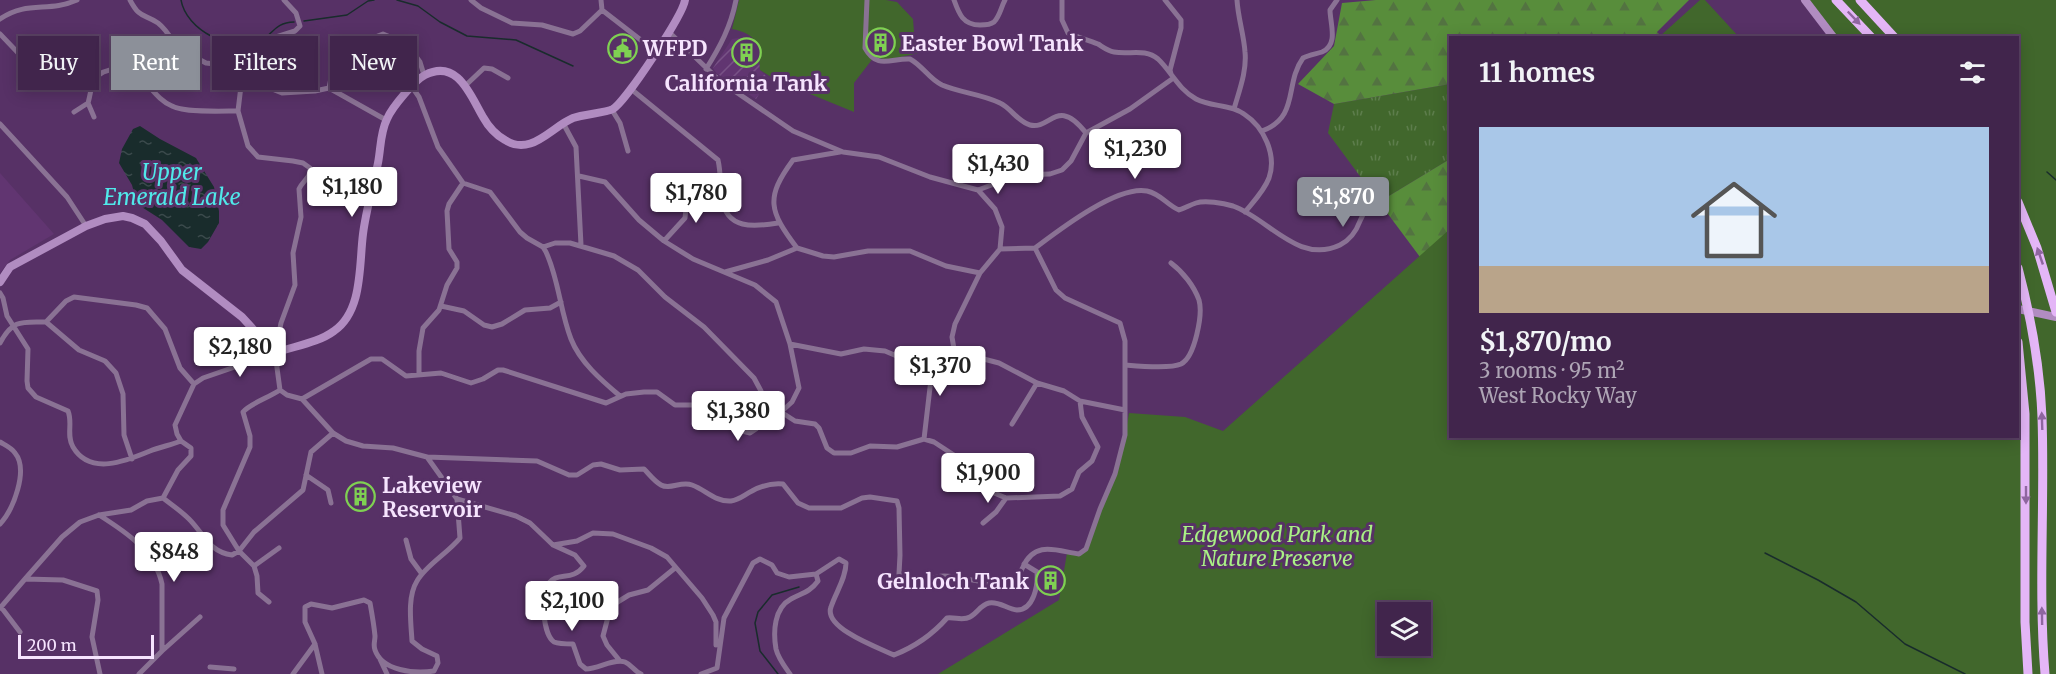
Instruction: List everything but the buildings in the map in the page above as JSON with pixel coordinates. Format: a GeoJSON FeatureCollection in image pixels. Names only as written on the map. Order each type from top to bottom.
{"type":"FeatureCollection","features":[{"type":"Feature","properties":{"kind":"highway"},"geometry":{"type":"LineString","coordinates":[[1836,0],[1870,36]]}},
{"type":"Feature","properties":{"kind":"highway"},"geometry":{"type":"LineString","coordinates":[[1860,0],[1893,36]]}},
{"type":"Feature","properties":{"kind":"highway"},"geometry":{"type":"LineString","coordinates":[[2019,204],[2037,248],[2056,312]]}},
{"type":"Feature","properties":{"kind":"highway"},"geometry":{"type":"LineString","coordinates":[[2019,272],[2032,327],[2042,416],[2042,615],[2045,674]]}},
{"type":"Feature","properties":{"kind":"highway"},"geometry":{"type":"LineString","coordinates":[[2019,350],[2022,394]]}},
{"type":"Feature","properties":{"kind":"highway"},"geometry":{"type":"LineString","coordinates":[[2019,378],[2026,436],[2027,674]]}},
{"type":"Feature","properties":{"kind":"street"},"geometry":{"type":"LineString","coordinates":[[0,19],[10,10],[28,4],[53,5],[77,0]]}},
{"type":"Feature","properties":{"kind":"street"},"geometry":{"type":"LineString","coordinates":[[130,0],[136,12],[166,30],[178,48],[206,63],[212,64]]}},
{"type":"Feature","properties":{"kind":"street"},"geometry":{"type":"LineString","coordinates":[[281,36],[295,31],[300,26],[296,13],[284,0]]}},
{"type":"Feature","properties":{"kind":"street"},"geometry":{"type":"LineString","coordinates":[[471,0],[481,9],[512,23],[542,26],[573,34],[580,31],[602,10]]}},
{"type":"Feature","properties":{"kind":"street"},"geometry":{"type":"LineString","coordinates":[[601,0],[602,10],[655,51]]}},
{"type":"Feature","properties":{"kind":"street"},"geometry":{"type":"LineString","coordinates":[[417,81],[424,75],[435,72],[446,72],[460,79],[495,133],[506,142],[518,145],[531,143],[546,136],[563,123],[583,115],[612,110],[632,90],[678,18],[685,0]]}},
{"type":"Feature","properties":{"kind":"street"},"geometry":{"type":"LineString","coordinates":[[706,69],[725,37],[736,0]]}},
{"type":"Feature","properties":{"kind":"street"},"geometry":{"type":"LineString","coordinates":[[867,0],[865,48],[874,60],[882,63],[910,59],[921,67],[932,80],[944,86],[998,102],[1026,123],[1037,125],[1061,115],[1078,122],[1086,133]]}},
{"type":"Feature","properties":{"kind":"street"},"geometry":{"type":"LineString","coordinates":[[954,0],[962,18],[966,22],[978,25],[991,24],[995,21],[1005,0]]}},
{"type":"Feature","properties":{"kind":"street"},"geometry":{"type":"LineString","coordinates":[[1062,0],[1062,20],[1068,33],[1110,52],[1127,55],[1142,51],[1157,58],[1173,79],[1193,98],[1207,104],[1234,109],[1244,114],[1262,131],[1269,148],[1271,163],[1269,177],[1259,196],[1245,212]]}},
{"type":"Feature","properties":{"kind":"street"},"geometry":{"type":"LineString","coordinates":[[1164,0],[1181,20],[1170,70],[1173,79]]}},
{"type":"Feature","properties":{"kind":"street"},"geometry":{"type":"LineString","coordinates":[[1234,109],[1246,54],[1238,18],[1237,0]]}},
{"type":"Feature","properties":{"kind":"street"},"geometry":{"type":"LineString","coordinates":[[1262,131],[1278,122],[1284,115],[1289,105],[1296,70],[1303,58],[1322,52],[1330,45],[1332,35],[1330,10],[1337,0]]}},
{"type":"Feature","properties":{"kind":"street"},"geometry":{"type":"LineString","coordinates":[[1804,0],[1825,23],[1833,36]]}},
{"type":"Feature","properties":{"kind":"street"},"geometry":{"type":"LineString","coordinates":[[669,32],[720,81],[793,131],[843,152],[879,157],[930,177],[978,190],[995,209],[1002,227],[1000,249],[980,273],[955,324],[952,337],[955,356]]}},
{"type":"Feature","properties":{"kind":"street"},"geometry":{"type":"LineString","coordinates":[[0,34],[18,53]]}},
{"type":"Feature","properties":{"kind":"street"},"geometry":{"type":"LineString","coordinates":[[329,88],[334,63],[378,35],[390,36],[407,44],[420,62],[424,75]]}},
{"type":"Feature","properties":{"kind":"street"},"geometry":{"type":"LineString","coordinates":[[466,85],[484,68],[490,68],[508,78]]}},
{"type":"Feature","properties":{"kind":"street"},"geometry":{"type":"LineString","coordinates":[[94,117],[88,103],[94,80],[109,69],[125,70],[140,78],[151,91],[173,107],[206,111],[238,111]]}},
{"type":"Feature","properties":{"kind":"street"},"geometry":{"type":"LineString","coordinates":[[978,190],[1018,175],[1050,174],[1062,170],[1071,161],[1086,133],[1124,113],[1173,79]]}},
{"type":"Feature","properties":{"kind":"street"},"geometry":{"type":"LineString","coordinates":[[275,90],[282,93],[329,88],[386,120]]}},
{"type":"Feature","properties":{"kind":"street"},"geometry":{"type":"LineString","coordinates":[[241,90],[238,111],[248,146],[258,157],[293,160],[310,168],[310,174],[301,185],[299,194],[301,217],[293,253],[295,285],[281,323],[275,353],[280,390],[287,395],[302,399],[333,432],[354,445],[393,448],[427,457],[537,460],[569,475],[577,475],[593,465],[620,470],[644,469],[665,487],[691,485],[725,501],[741,498],[753,490],[774,483],[783,484],[798,503],[809,508],[841,508],[858,502],[862,498],[870,497],[892,499],[897,501],[899,508],[899,574],[905,584],[911,586],[917,586],[941,576],[980,581],[1012,580],[1020,575],[1024,564],[1038,551],[1051,548],[1079,554],[1086,549],[1121,456],[1125,435],[1126,365],[1124,333],[1120,323],[1058,293],[1035,248]]}},
{"type":"Feature","properties":{"kind":"street"},"geometry":{"type":"LineString","coordinates":[[163,498],[178,470],[191,456],[191,448],[181,441],[175,425],[194,384],[203,378],[320,339],[335,331],[348,317],[356,300],[365,216],[386,120],[408,90]]}},
{"type":"Feature","properties":{"kind":"street"},"geometry":{"type":"LineString","coordinates":[[413,90],[419,97],[438,147],[463,183],[490,192],[520,232],[543,247],[549,258],[572,341],[594,373],[620,396]]}},
{"type":"Feature","properties":{"kind":"street"},"geometry":{"type":"LineString","coordinates":[[632,90],[718,160],[724,211],[732,219],[741,225],[761,226],[778,223]]}},
{"type":"Feature","properties":{"kind":"street"},"geometry":{"type":"LineString","coordinates":[[74,112],[88,103]]}},
{"type":"Feature","properties":{"kind":"street"},"geometry":{"type":"LineString","coordinates":[[612,110],[620,123],[628,152]]}},
{"type":"Feature","properties":{"kind":"street"},"geometry":{"type":"LineString","coordinates":[[563,123],[574,142],[579,176],[581,245]]}},
{"type":"Feature","properties":{"kind":"street"},"geometry":{"type":"LineString","coordinates":[[0,124],[68,197],[86,226]]}},
{"type":"Feature","properties":{"kind":"street"},"geometry":{"type":"LineString","coordinates":[[843,152],[793,160],[780,177],[773,196],[778,223],[797,248],[834,257],[868,251],[910,250],[946,266],[980,273]]}},
{"type":"Feature","properties":{"kind":"street"},"geometry":{"type":"LineString","coordinates":[[579,176],[605,182],[639,220],[664,241],[693,259],[755,285],[776,302],[790,344],[798,388],[792,402],[782,412]]}},
{"type":"Feature","properties":{"kind":"street"},"geometry":{"type":"LineString","coordinates":[[418,375],[423,328],[441,306],[443,292],[458,267],[449,249],[447,207],[463,183]]}},
{"type":"Feature","properties":{"kind":"street"},"geometry":{"type":"LineString","coordinates":[[1000,249],[1035,248],[1061,228],[1099,205],[1126,192],[1144,190],[1159,195],[1179,210],[1199,202],[1231,205],[1270,230],[1311,251],[1334,248],[1353,235],[1366,208],[1367,198],[1363,191]]}},
{"type":"Feature","properties":{"kind":"street"},"geometry":{"type":"LineString","coordinates":[[664,241],[685,218],[686,209],[680,194]]}},
{"type":"Feature","properties":{"kind":"street"},"geometry":{"type":"LineString","coordinates":[[0,282],[10,267],[86,226],[105,219],[123,216],[132,218],[146,224],[182,270],[242,317],[275,353]]}},
{"type":"Feature","properties":{"kind":"street"},"geometry":{"type":"LineString","coordinates":[[302,399],[371,358],[382,359],[405,376],[441,373],[471,383],[498,370],[503,370],[598,401],[610,402],[620,396],[657,392],[675,405],[683,406],[706,401],[718,421],[724,426],[750,433],[756,429],[765,407],[761,391],[754,378],[705,327],[665,297],[638,270],[614,256],[581,245],[555,243],[543,247]]}},
{"type":"Feature","properties":{"kind":"street"},"geometry":{"type":"LineString","coordinates":[[723,273],[768,260],[797,248]]}},
{"type":"Feature","properties":{"kind":"street"},"geometry":{"type":"LineString","coordinates":[[1126,365],[1176,366],[1191,354],[1199,320],[1199,302],[1182,273],[1172,264]]}},
{"type":"Feature","properties":{"kind":"street"},"geometry":{"type":"LineString","coordinates":[[0,293],[7,316],[24,339],[28,349],[28,388],[36,397],[68,411],[69,440],[77,453],[86,460],[99,464],[132,459],[181,441]]}},
{"type":"Feature","properties":{"kind":"street"},"geometry":{"type":"LineString","coordinates":[[46,322],[66,301],[74,297],[147,308],[165,329],[180,369],[194,384]]}},
{"type":"Feature","properties":{"kind":"street"},"geometry":{"type":"LineString","coordinates":[[441,306],[464,311],[484,325],[492,327],[502,324],[525,310],[550,308],[561,302]]}},
{"type":"Feature","properties":{"kind":"street"},"geometry":{"type":"LineString","coordinates":[[2019,309],[2056,317]]}},
{"type":"Feature","properties":{"kind":"street"},"geometry":{"type":"LineString","coordinates":[[0,342],[12,325],[20,322],[46,322],[79,350],[105,361],[116,373],[123,394],[124,435],[132,459]]}},
{"type":"Feature","properties":{"kind":"street"},"geometry":{"type":"LineString","coordinates":[[790,344],[841,354],[864,349],[885,351],[899,357],[931,379]]}},
{"type":"Feature","properties":{"kind":"street"},"geometry":{"type":"LineString","coordinates":[[924,439],[931,379],[955,356],[976,357],[999,363],[1037,383],[1064,391],[1080,401],[1125,410]]}},
{"type":"Feature","properties":{"kind":"street"},"geometry":{"type":"LineString","coordinates":[[1012,424],[1037,383]]}},
{"type":"Feature","properties":{"kind":"street"},"geometry":{"type":"LineString","coordinates":[[269,602],[258,593],[254,566],[239,551],[223,525],[223,510],[250,447],[250,436],[243,412],[246,408],[268,399],[280,390]]}},
{"type":"Feature","properties":{"kind":"street"},"geometry":{"type":"LineString","coordinates":[[765,407],[782,412],[795,421],[815,424],[827,448],[834,453],[851,453],[870,446],[897,447],[924,439],[934,442],[963,460],[973,484],[1006,498],[1060,496],[1072,489],[1078,472],[1092,461],[1098,447],[1082,417],[1080,401]]}},
{"type":"Feature","properties":{"kind":"street"},"geometry":{"type":"LineString","coordinates":[[20,632],[1,607],[62,537],[80,522],[99,515],[131,510],[147,501],[163,498],[191,520],[208,544],[221,554],[232,555],[239,551],[254,532],[303,490],[311,452],[333,432]]}},
{"type":"Feature","properties":{"kind":"street"},"geometry":{"type":"LineString","coordinates":[[0,442],[17,454],[20,474],[12,505],[0,524]]}},
{"type":"Feature","properties":{"kind":"street"},"geometry":{"type":"LineString","coordinates":[[378,656],[393,668],[423,674],[434,671],[438,663],[437,656],[412,641],[412,594],[422,574],[460,538],[457,499],[427,457]]}},
{"type":"Feature","properties":{"kind":"street"},"geometry":{"type":"LineString","coordinates":[[306,475],[328,490],[331,503]]}},
{"type":"Feature","properties":{"kind":"street"},"geometry":{"type":"LineString","coordinates":[[983,523],[996,512],[1006,498]]}},
{"type":"Feature","properties":{"kind":"street"},"geometry":{"type":"LineString","coordinates":[[457,499],[516,516],[530,523],[553,545],[575,555],[584,566],[580,572],[573,576],[556,577],[547,584],[544,595],[545,625],[549,636],[555,643],[573,644],[580,664],[586,669],[620,661]]}},
{"type":"Feature","properties":{"kind":"street"},"geometry":{"type":"LineString","coordinates":[[99,515],[146,550],[156,565],[162,584],[162,651]]}},
{"type":"Feature","properties":{"kind":"street"},"geometry":{"type":"LineString","coordinates":[[553,545],[577,541],[593,533],[613,534],[651,548],[667,557],[702,598],[713,615],[716,622],[716,649],[719,655]]}},
{"type":"Feature","properties":{"kind":"street"},"geometry":{"type":"LineString","coordinates":[[406,540],[411,559],[422,574]]}},
{"type":"Feature","properties":{"kind":"street"},"geometry":{"type":"LineString","coordinates":[[254,566],[279,548]]}},
{"type":"Feature","properties":{"kind":"street"},"geometry":{"type":"LineString","coordinates":[[701,674],[719,671],[724,618],[753,563],[760,559],[772,566],[777,573],[789,577],[816,574],[839,560],[846,563],[837,597],[831,607],[830,614],[835,624],[869,644],[894,655],[907,650],[935,632],[947,618],[970,617],[982,606],[991,602],[1017,610],[1026,607],[1032,601],[1038,580],[1037,572],[1024,564]]}},
{"type":"Feature","properties":{"kind":"street"},"geometry":{"type":"LineString","coordinates":[[641,674],[636,672],[631,665],[620,661],[606,645],[603,636],[608,617],[616,603],[629,595],[648,590],[675,568]]}},
{"type":"Feature","properties":{"kind":"street"},"geometry":{"type":"LineString","coordinates":[[790,674],[777,651],[775,623],[782,605],[807,593],[818,581],[816,574]]}},
{"type":"Feature","properties":{"kind":"street"},"geometry":{"type":"LineString","coordinates":[[25,579],[63,580],[97,591],[98,600],[92,637],[100,674]]}},
{"type":"Feature","properties":{"kind":"street"},"geometry":{"type":"LineString","coordinates":[[321,674],[315,644],[304,622],[305,607],[311,604],[332,608],[364,600],[370,603],[375,636],[374,648],[387,674]]}},
{"type":"Feature","properties":{"kind":"street"},"geometry":{"type":"LineString","coordinates":[[139,674],[200,617]]}},
{"type":"Feature","properties":{"kind":"street"},"geometry":{"type":"LineString","coordinates":[[293,674],[315,644]]}},
{"type":"Feature","properties":{"kind":"street"},"geometry":{"type":"LineString","coordinates":[[210,667],[234,669],[229,674]]}},
{"type":"Feature","properties":{"kind":"shaded area"},"geometry":{"type":"Polygon","coordinates":[[[750,38],[756,41],[759,48],[760,70],[769,79],[756,99],[716,73],[713,68],[732,39],[750,38]]]}},
{"type":"Feature","properties":{"kind":"shaded area"},"geometry":{"type":"Polygon","coordinates":[[[0,173],[54,234],[10,260],[0,273],[0,173]]]}},
{"type":"Feature","properties":{"kind":"green space"},"geometry":{"type":"Polygon","coordinates":[[[739,0],[886,0],[897,2],[913,19],[919,53],[887,60],[874,57],[854,83],[854,112],[776,80],[760,70],[758,47],[755,42],[747,34],[732,29],[739,0]]]}},
{"type":"Feature","properties":{"kind":"green space"},"geometry":{"type":"Polygon","coordinates":[[[1376,0],[1689,0],[1657,32],[1661,36],[1449,36],[1449,84],[1334,104],[1298,84],[1334,46],[1342,3],[1376,0]]]}},
{"type":"Feature","properties":{"kind":"green space"},"geometry":{"type":"Polygon","coordinates":[[[1700,0],[1705,0],[1738,36],[1660,36],[1700,0]]]}},
{"type":"Feature","properties":{"kind":"green space","name":"Edgewood Park and Nature Preserve"},"geometry":{"type":"Polygon","coordinates":[[[1805,0],[2056,0],[2056,674],[938,674],[1059,600],[1067,553],[1079,554],[1086,549],[1123,448],[1129,413],[1185,417],[1223,431],[1449,230],[1449,438],[2019,438],[2019,36],[1833,36],[1805,0]]]}},
{"type":"Feature","properties":{"kind":"green space"},"geometry":{"type":"Polygon","coordinates":[[[1449,84],[1449,160],[1379,202],[1328,133],[1334,104],[1449,84]]]}},
{"type":"Feature","properties":{"kind":"green space"},"geometry":{"type":"Polygon","coordinates":[[[1449,160],[1449,300],[1376,297],[1420,257],[1379,202],[1449,160]]]}},
{"type":"Feature","properties":{"kind":"water","name":"Upper Emerald Lake"},"geometry":{"type":"Polygon","coordinates":[[[140,126],[196,158],[214,187],[219,223],[201,249],[189,247],[162,220],[137,204],[132,185],[119,163],[122,149],[133,129],[140,126]]]}},
{"type":"Feature","properties":{"kind":"waterway"},"geometry":{"type":"LineString","coordinates":[[181,0],[191,21],[200,29],[211,36],[236,44],[259,41],[278,27],[294,22]]}},
{"type":"Feature","properties":{"kind":"waterway"},"geometry":{"type":"LineString","coordinates":[[304,21],[347,15],[368,1],[374,0]]}},
{"type":"Feature","properties":{"kind":"waterway"},"geometry":{"type":"LineString","coordinates":[[397,0],[418,6],[440,22],[467,36],[516,40],[573,66]]}},
{"type":"Feature","properties":{"kind":"waterway"},"geometry":{"type":"LineString","coordinates":[[2047,172],[2056,180]]}},
{"type":"Feature","properties":{"kind":"waterway"},"geometry":{"type":"LineString","coordinates":[[1765,553],[1856,602],[1905,644],[1965,674]]}},
{"type":"Feature","properties":{"kind":"waterway"},"geometry":{"type":"LineString","coordinates":[[778,674],[760,651],[755,623],[758,612],[772,595],[799,587]]}},
{"type":"Feature","properties":{"kind":"place","name":"Easter Bowl Tank"},"geometry":{"type":"Point","coordinates":[880,43]}},
{"type":"Feature","properties":{"kind":"place","name":"WFPD"},"geometry":{"type":"Point","coordinates":[622,48]}},
{"type":"Feature","properties":{"kind":"place","name":"California Tank"},"geometry":{"type":"Point","coordinates":[746,52]}},
{"type":"Feature","properties":{"kind":"place","name":"Lakeview Reservoir"},"geometry":{"type":"Point","coordinates":[361,497]}},
{"type":"Feature","properties":{"kind":"place","name":"Gelnloch Tank"},"geometry":{"type":"Point","coordinates":[1050,581]}}]}
